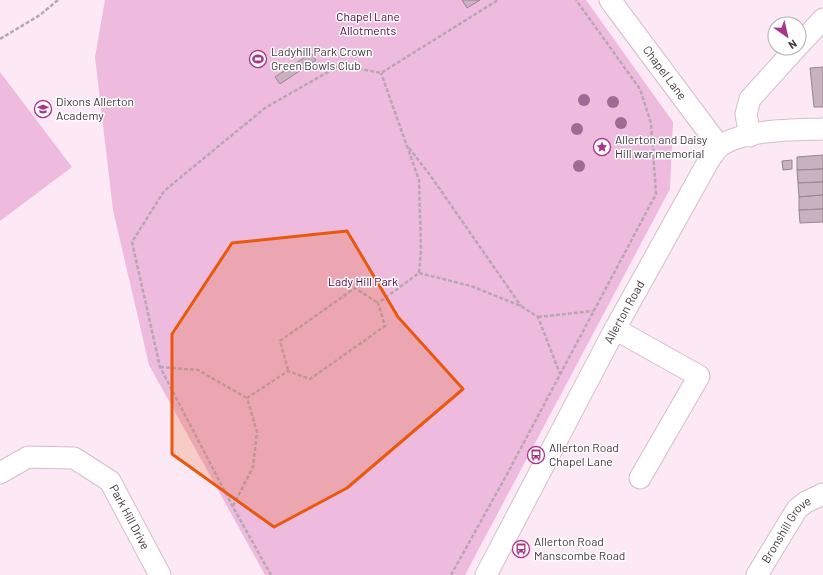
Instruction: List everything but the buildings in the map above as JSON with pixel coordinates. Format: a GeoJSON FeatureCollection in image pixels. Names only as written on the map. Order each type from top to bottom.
{"type":"FeatureCollection","features":[{"type":"Feature","properties":{"kind":"street","name":"Chapel Lane"},"geometry":{"type":"LineString","coordinates":[[610,0],[720,146]]}},
{"type":"Feature","properties":{"kind":"street"},"geometry":{"type":"LineString","coordinates":[[807,36],[823,19]]}},
{"type":"Feature","properties":{"kind":"street"},"geometry":{"type":"LineString","coordinates":[[750,136],[746,114],[750,99],[789,56]]}},
{"type":"Feature","properties":{"kind":"street","name":"Allerton Road"},"geometry":{"type":"LineString","coordinates":[[486,575],[615,329],[709,160],[720,146],[736,138],[778,130],[823,129]]}},
{"type":"Feature","properties":{"kind":"street"},"geometry":{"type":"LineString","coordinates":[[615,329],[699,376],[640,478]]}},
{"type":"Feature","properties":{"kind":"street","name":"Park Hill Drive"},"geometry":{"type":"LineString","coordinates":[[0,473],[28,457],[74,458],[110,481],[160,575]]}},
{"type":"Feature","properties":{"kind":"street","name":"Bronshill Grove"},"geometry":{"type":"LineString","coordinates":[[757,575],[797,509],[806,502],[823,494]]}},
{"type":"Feature","properties":{"kind":"path"},"geometry":{"type":"LineString","coordinates":[[0,39],[40,15],[58,0]]}},
{"type":"Feature","properties":{"kind":"path"},"geometry":{"type":"LineString","coordinates":[[271,575],[233,507],[160,367],[132,242],[164,191],[265,108],[340,65],[381,73],[498,0]]}},
{"type":"Feature","properties":{"kind":"path"},"geometry":{"type":"LineString","coordinates":[[451,575],[506,476],[656,194],[651,123],[640,89],[576,0]]}},
{"type":"Feature","properties":{"kind":"path"},"geometry":{"type":"LineString","coordinates":[[381,73],[419,180],[421,250],[419,274]]}},
{"type":"Feature","properties":{"kind":"path"},"geometry":{"type":"LineString","coordinates":[[407,146],[430,175],[521,306]]}},
{"type":"Feature","properties":{"kind":"path"},"geometry":{"type":"LineString","coordinates":[[378,303],[419,274],[471,286],[521,306],[538,317],[560,375]]}},
{"type":"Feature","properties":{"kind":"path"},"geometry":{"type":"LineString","coordinates":[[355,288],[378,303],[385,326],[310,378],[288,370],[280,341],[355,288]]}},
{"type":"Feature","properties":{"kind":"path"},"geometry":{"type":"LineString","coordinates":[[538,317],[593,311]]}},
{"type":"Feature","properties":{"kind":"path"},"geometry":{"type":"LineString","coordinates":[[160,367],[198,370],[247,398],[257,432],[253,467],[233,507]]}},
{"type":"Feature","properties":{"kind":"path"},"geometry":{"type":"LineString","coordinates":[[247,398],[288,370]]}},
{"type":"Feature","properties":{"kind":"highlighted area"},"geometry":{"type":"Polygon","coordinates":[[[347,231],[398,317],[463,389],[347,488],[274,527],[172,454],[172,334],[232,243],[347,231]]]}},
{"type":"Feature","properties":{"kind":"green space","name":"Lady Hill Park"},"geometry":{"type":"Polygon","coordinates":[[[105,0],[586,0],[673,122],[670,189],[465,575],[265,575],[149,365],[113,210],[95,57],[105,0]]]}},
{"type":"Feature","properties":{"kind":"green space"},"geometry":{"type":"Polygon","coordinates":[[[0,72],[72,167],[0,221],[0,72]]]}},
{"type":"Feature","properties":{"kind":"place","name":"Ladyhill Park Crown Green Bowls Club"},"geometry":{"type":"Point","coordinates":[258,59]}},
{"type":"Feature","properties":{"kind":"place","name":"Dixons Allerton Academy"},"geometry":{"type":"Point","coordinates":[43,109]}},
{"type":"Feature","properties":{"kind":"place","name":"Allerton and Daisy Hill war memorial"},"geometry":{"type":"Point","coordinates":[602,147]}},
{"type":"Feature","properties":{"kind":"place","name":"Allerton Road Chapel Lane"},"geometry":{"type":"Point","coordinates":[536,455]}},
{"type":"Feature","properties":{"kind":"place","name":"Allerton Road Manscombe Road"},"geometry":{"type":"Point","coordinates":[521,549]}},
{"type":"Feature","properties":{"kind":"park label","name":"Chapel Lane Allotments"},"geometry":{"type":"Point","coordinates":[368,24]}}]}
